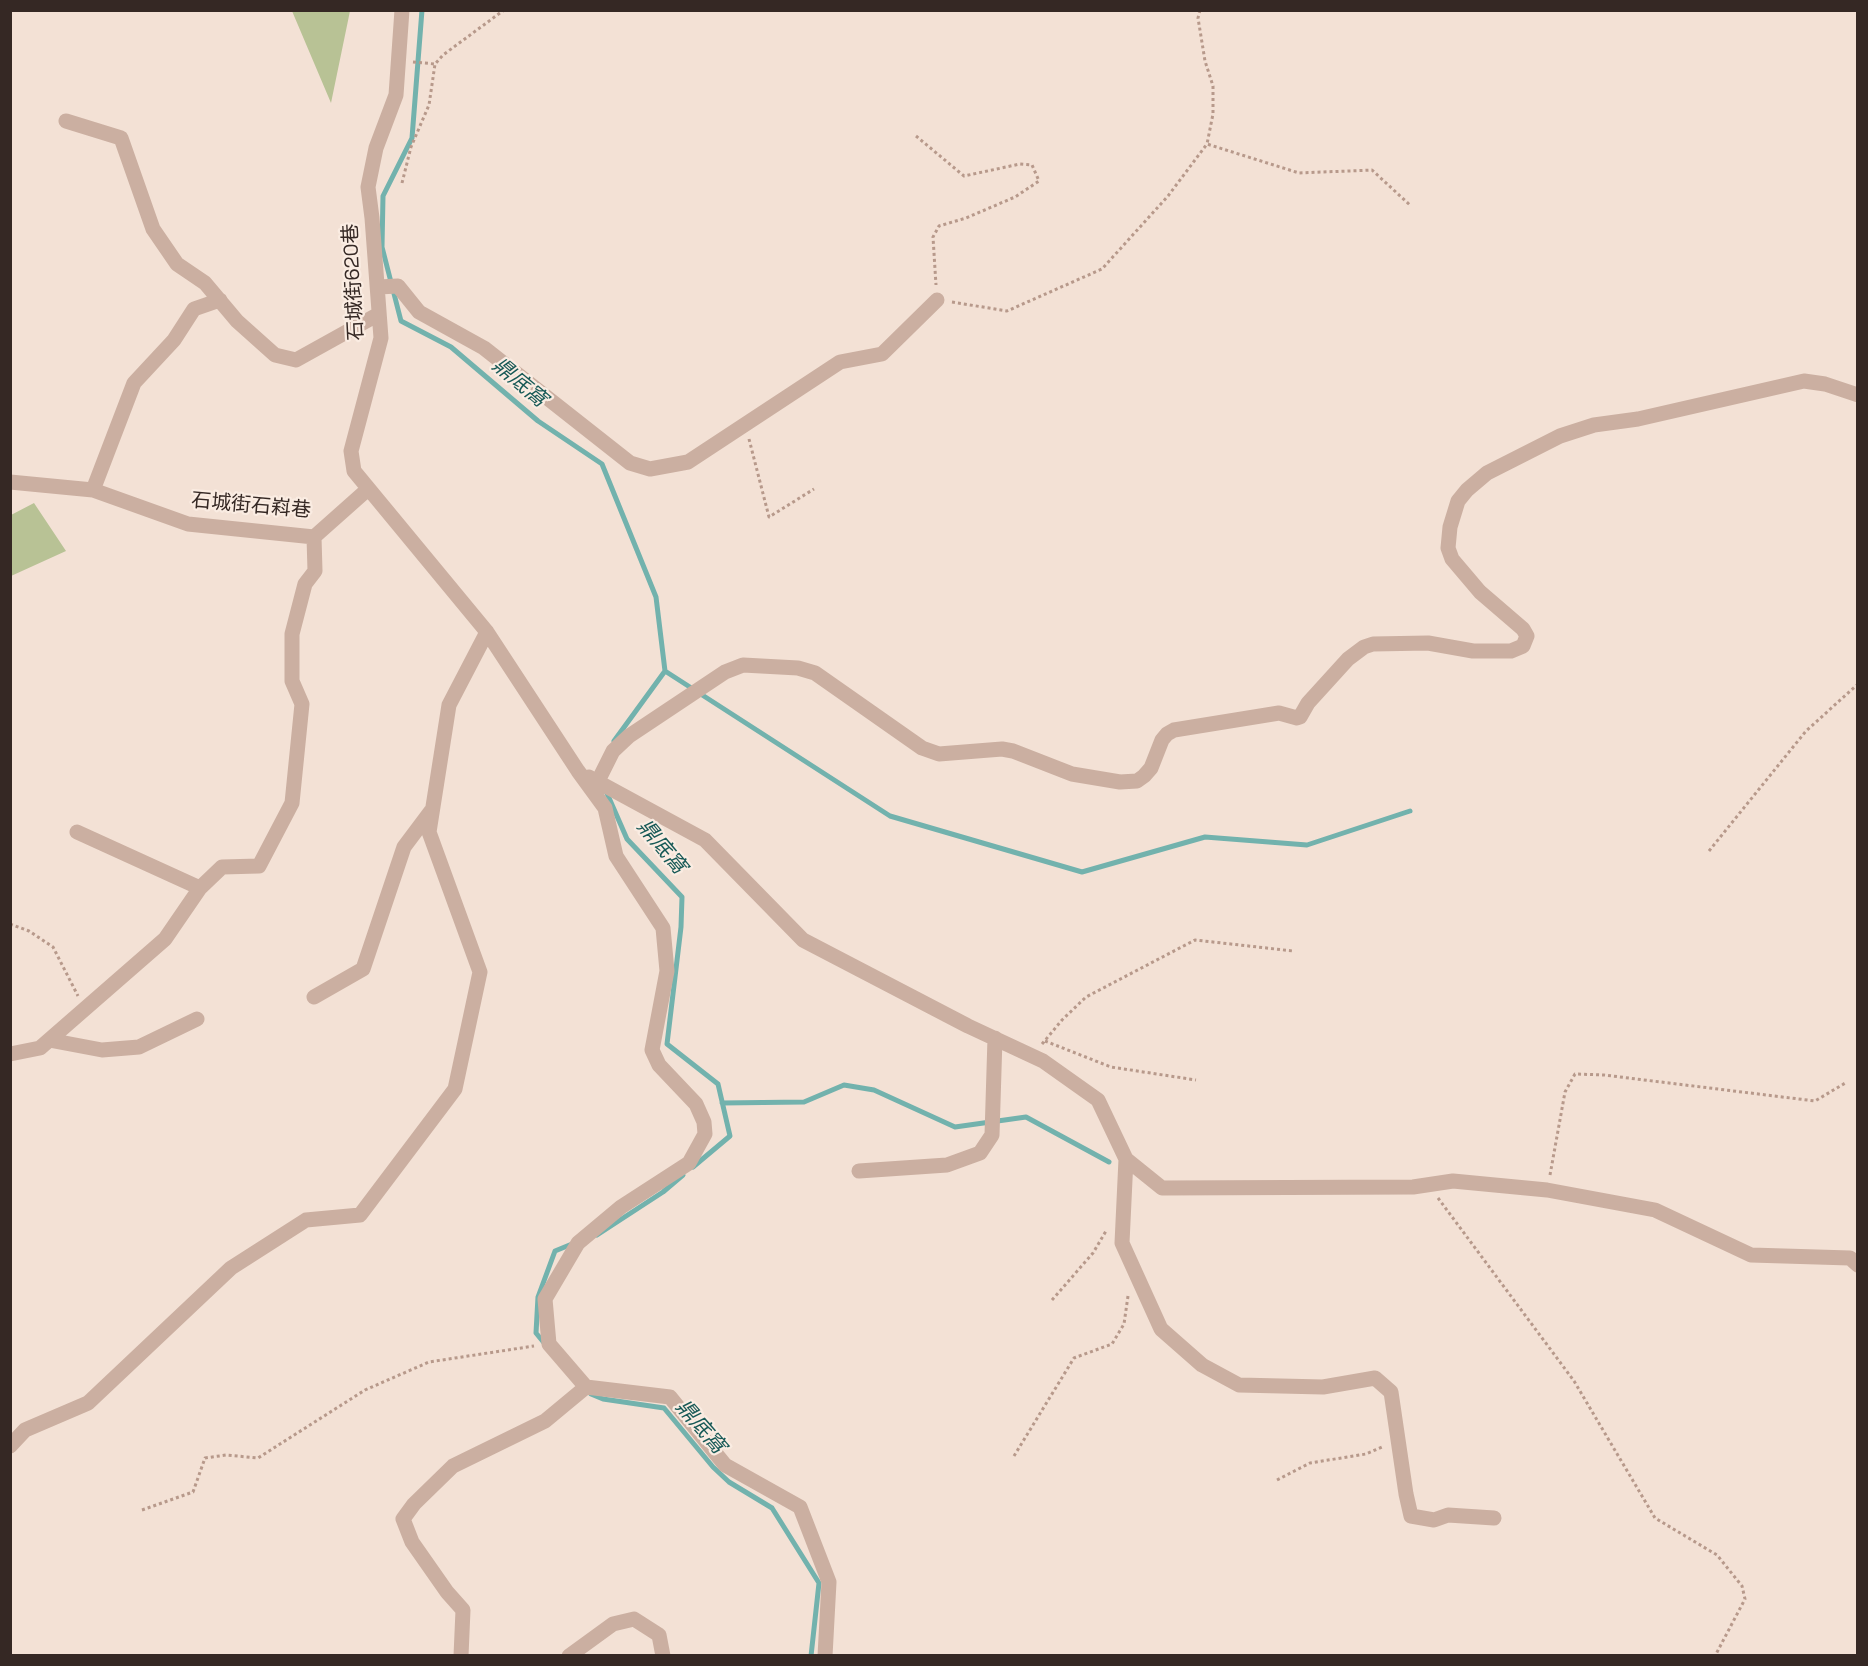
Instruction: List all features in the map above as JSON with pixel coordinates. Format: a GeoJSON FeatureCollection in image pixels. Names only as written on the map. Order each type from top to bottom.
{"type":"FeatureCollection","features":[{"type":"Feature","properties":{"kind":"street","name":"石城街620巷"},"geometry":{"type":"LineString","coordinates":[[402,10],[396,95],[376,148],[368,186],[378,287],[377,315],[381,338],[351,451],[354,471],[487,632],[578,771],[605,808],[616,855],[663,928],[667,971],[652,1050],[659,1065],[696,1104],[704,1122],[705,1134],[689,1162],[621,1207],[578,1243],[545,1299],[549,1344]]}},
{"type":"Feature","properties":{"kind":"street"},"geometry":{"type":"LineString","coordinates":[[66,121],[121,138],[153,229],[177,264],[205,283],[237,321],[275,355],[296,360],[377,315]]}},
{"type":"Feature","properties":{"kind":"street"},"geometry":{"type":"LineString","coordinates":[[378,287],[398,286],[419,312],[484,348],[630,462],[650,469],[688,462],[840,362],[882,354],[937,300]]}},
{"type":"Feature","properties":{"kind":"street"},"geometry":{"type":"LineString","coordinates":[[93,490],[134,383],[174,340],[194,309],[220,300]]}},
{"type":"Feature","properties":{"kind":"street"},"geometry":{"type":"LineString","coordinates":[[598,781],[613,751],[629,736],[725,672],[742,664],[798,668],[815,673],[922,748],[939,754],[1002,749],[1013,751],[1072,774],[1120,782],[1137,781],[1151,768],[1162,740],[1174,730],[1279,713],[1300,717],[1308,703],[1332,676],[1348,659],[1364,647],[1373,644],[1428,643],[1473,651],[1511,651],[1523,646],[1527,636],[1523,629],[1480,592],[1452,559],[1448,548],[1450,527],[1458,501],[1487,473],[1560,436],[1594,425],[1638,419],[1804,381],[1825,384],[1857,394]]}},
{"type":"Feature","properties":{"kind":"street","name":"石城街石嵙巷"},"geometry":{"type":"LineString","coordinates":[[10,482],[93,490],[188,524],[314,537],[368,489]]}},
{"type":"Feature","properties":{"kind":"street"},"geometry":{"type":"LineString","coordinates":[[10,1054],[40,1048],[86,1009],[165,939],[200,888],[222,867],[259,866],[292,803],[302,704],[292,681],[292,634],[305,584],[315,571],[314,537]]}},
{"type":"Feature","properties":{"kind":"street"},"geometry":{"type":"LineString","coordinates":[[10,1446],[25,1430],[88,1402],[231,1269],[306,1220],[360,1215],[455,1089],[480,972],[429,832],[449,705],[487,632]]}},
{"type":"Feature","properties":{"kind":"street"},"geometry":{"type":"LineString","coordinates":[[578,771],[705,840],[803,940],[1035,1058],[1098,1100],[1126,1159],[1162,1188],[1413,1187],[1453,1181],[1547,1190],[1655,1210],[1751,1255],[1850,1258],[1857,1265]]}},
{"type":"Feature","properties":{"kind":"street"},"geometry":{"type":"LineString","coordinates":[[314,997],[363,969],[404,847],[433,808]]}},
{"type":"Feature","properties":{"kind":"street"},"geometry":{"type":"LineString","coordinates":[[77,832],[200,888]]}},
{"type":"Feature","properties":{"kind":"street"},"geometry":{"type":"LineString","coordinates":[[49,1040],[102,1050],[139,1047],[197,1019]]}},
{"type":"Feature","properties":{"kind":"street"},"geometry":{"type":"LineString","coordinates":[[860,1171],[947,1165],[980,1153],[992,1135],[995,1038]]}},
{"type":"Feature","properties":{"kind":"street"},"geometry":{"type":"LineString","coordinates":[[1126,1159],[1122,1243],[1161,1329],[1202,1365],[1239,1385],[1323,1386],[1375,1378],[1391,1392],[1411,1516],[1434,1520],[1448,1515],[1494,1518]]}},
{"type":"Feature","properties":{"kind":"street"},"geometry":{"type":"LineString","coordinates":[[549,1344],[586,1387],[670,1397],[725,1465],[800,1508],[829,1582],[825,1656]]}},
{"type":"Feature","properties":{"kind":"street"},"geometry":{"type":"LineString","coordinates":[[461,1656],[463,1610],[447,1592],[412,1542],[403,1519],[414,1504],[453,1466],[545,1421],[586,1387]]}},
{"type":"Feature","properties":{"kind":"street"},"geometry":{"type":"LineString","coordinates":[[569,1656],[613,1624],[634,1619],[659,1635],[663,1656]]}},
{"type":"Feature","properties":{"kind":"path"},"geometry":{"type":"LineString","coordinates":[[402,183],[411,147],[429,105],[435,64],[504,10]]}},
{"type":"Feature","properties":{"kind":"path"},"geometry":{"type":"LineString","coordinates":[[916,136],[964,176],[1020,164],[1032,165],[1039,180],[1015,197],[966,218],[939,226],[933,237],[937,300],[1007,310],[1102,268],[1168,196],[1207,144],[1214,114],[1213,86],[1205,61],[1198,18],[1200,10]]}},
{"type":"Feature","properties":{"kind":"path"},"geometry":{"type":"LineString","coordinates":[[1207,144],[1299,173],[1372,170],[1411,206]]}},
{"type":"Feature","properties":{"kind":"path"},"geometry":{"type":"LineString","coordinates":[[745,424],[770,517],[814,489]]}},
{"type":"Feature","properties":{"kind":"path"},"geometry":{"type":"LineString","coordinates":[[1709,851],[1806,731],[1857,684]]}},
{"type":"Feature","properties":{"kind":"path"},"geometry":{"type":"LineString","coordinates":[[10,924],[30,931],[53,947],[86,1009]]}},
{"type":"Feature","properties":{"kind":"path"},"geometry":{"type":"LineString","coordinates":[[1035,1058],[1038,1049],[1062,1020],[1086,997],[1195,940],[1293,951]]}},
{"type":"Feature","properties":{"kind":"path"},"geometry":{"type":"LineString","coordinates":[[1045,1041],[1111,1067],[1196,1080]]}},
{"type":"Feature","properties":{"kind":"path"},"geometry":{"type":"LineString","coordinates":[[1547,1190],[1565,1092],[1575,1074],[1604,1075],[1815,1101],[1848,1082]]}},
{"type":"Feature","properties":{"kind":"path"},"geometry":{"type":"LineString","coordinates":[[1428,1185],[1574,1381],[1655,1518],[1717,1555],[1742,1586],[1745,1599],[1715,1656]]}},
{"type":"Feature","properties":{"kind":"path"},"geometry":{"type":"LineString","coordinates":[[1052,1300],[1093,1253],[1104,1231],[1123,1229]]}},
{"type":"Feature","properties":{"kind":"path"},"geometry":{"type":"LineString","coordinates":[[1014,1456],[1074,1358],[1112,1344],[1124,1324],[1128,1294]]}},
{"type":"Feature","properties":{"kind":"path"},"geometry":{"type":"LineString","coordinates":[[142,1510],[193,1492],[205,1458],[226,1455],[258,1458],[365,1390],[429,1362],[549,1344]]}},
{"type":"Feature","properties":{"kind":"path"},"geometry":{"type":"LineString","coordinates":[[1277,1480],[1310,1463],[1366,1454],[1398,1440]]}},
{"type":"Feature","properties":{"kind":"green space"},"geometry":{"type":"Polygon","coordinates":[[[292,11],[350,11],[331,103],[292,11]]]}},
{"type":"Feature","properties":{"kind":"green space"},"geometry":{"type":"Polygon","coordinates":[[[34,503],[66,551],[11,576],[11,515],[34,503]]]}},
{"type":"Feature","properties":{"kind":"waterway","name":"鼎底窩"},"geometry":{"type":"LineString","coordinates":[[422,10],[412,138],[383,196],[382,247],[401,321],[451,347],[538,421],[602,464],[656,597],[665,671],[614,741]]}},
{"type":"Feature","properties":{"kind":"waterway"},"geometry":{"type":"LineString","coordinates":[[665,671],[890,816],[1082,872],[1205,837],[1307,845],[1410,811]]}},
{"type":"Feature","properties":{"kind":"waterway","name":"鼎底窩"},"geometry":{"type":"LineString","coordinates":[[606,791],[627,839],[682,897],[681,927],[667,1044],[718,1084],[730,1136],[693,1167]]}},
{"type":"Feature","properties":{"kind":"waterway"},"geometry":{"type":"LineString","coordinates":[[722,1103],[804,1102],[844,1085],[874,1090],[955,1127],[1026,1117],[1109,1162]]}},
{"type":"Feature","properties":{"kind":"waterway","name":"鼎底窩"},"geometry":{"type":"LineString","coordinates":[[597,1235],[663,1192],[683,1175]]}},
{"type":"Feature","properties":{"kind":"waterway","name":"鼎底窩"},"geometry":{"type":"LineString","coordinates":[[545,1344],[536,1333],[538,1297],[555,1251],[572,1244]]}},
{"type":"Feature","properties":{"kind":"waterway","name":"鼎底窩"},"geometry":{"type":"LineString","coordinates":[[591,1394],[603,1399],[664,1408],[713,1467],[729,1482],[772,1508],[819,1583],[811,1656]]}}]}
